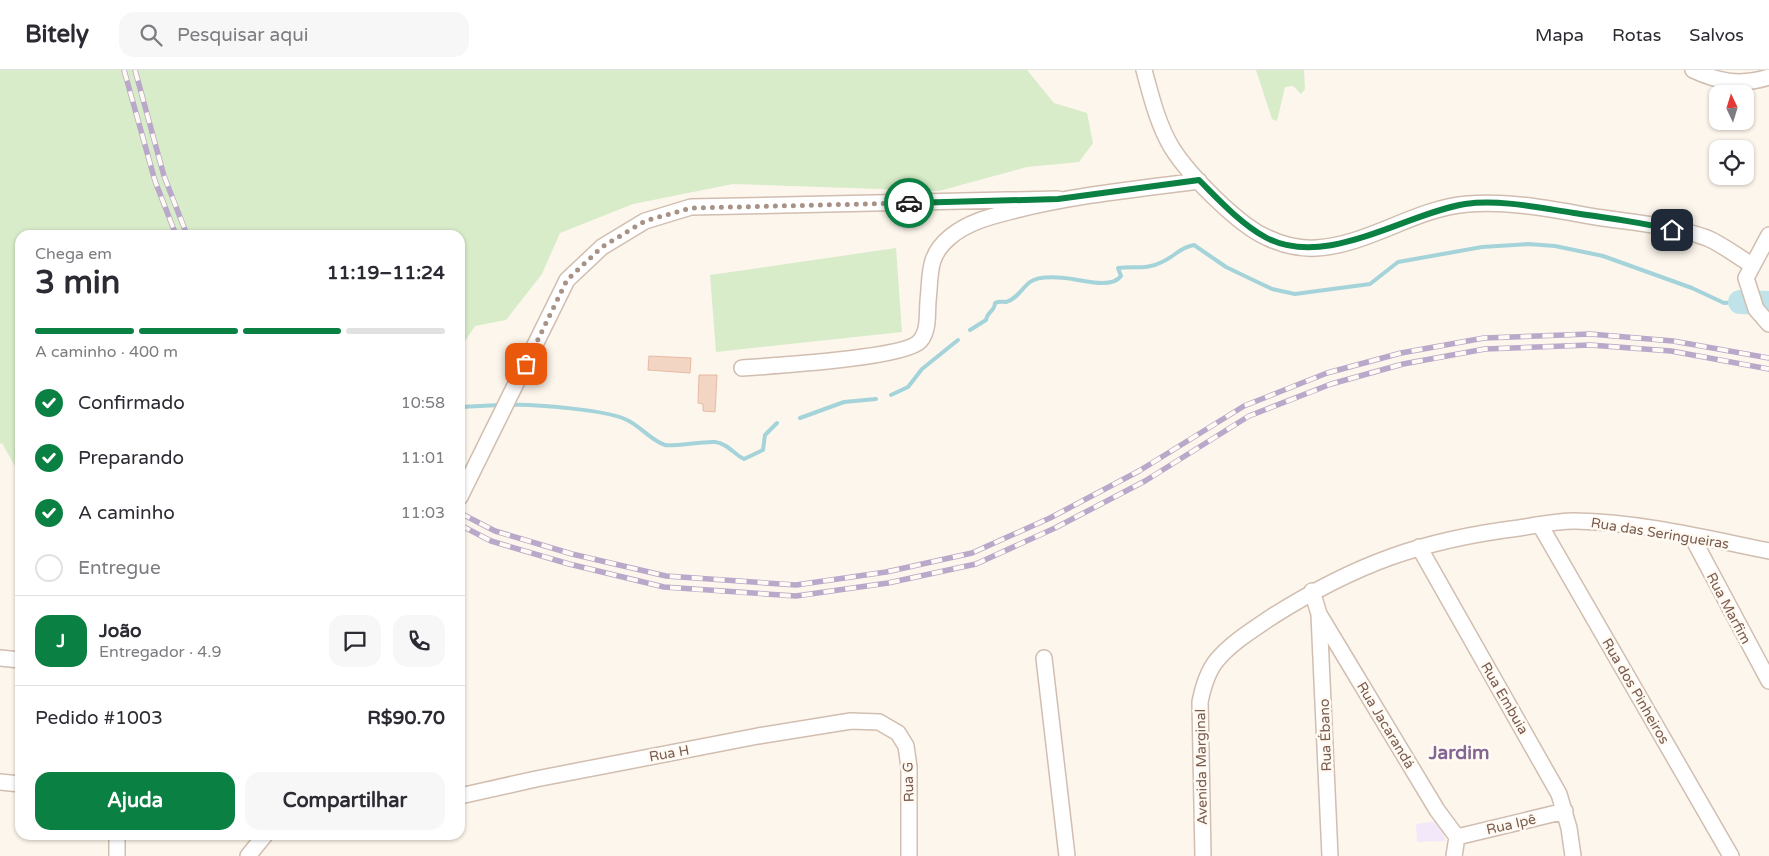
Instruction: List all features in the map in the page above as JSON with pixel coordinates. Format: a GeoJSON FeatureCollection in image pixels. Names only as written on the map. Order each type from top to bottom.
{"type":"FeatureCollection","features":[{"type":"Feature","properties":{"kind":"street"},"geometry":{"type":"LineString","coordinates":[[1144,70],[1164,131],[1172,149],[1199,180],[1246,225],[1266,238],[1289,246],[1316,248],[1348,242],[1429,212],[1466,204],[1496,204],[1536,207],[1653,225],[1708,238],[1752,265]]}},
{"type":"Feature","properties":{"kind":"street"},"geometry":{"type":"LineString","coordinates":[[1693,70],[1727,83],[1753,82],[1769,77]]}},
{"type":"Feature","properties":{"kind":"street"},"geometry":{"type":"LineString","coordinates":[[465,487],[567,280],[602,247],[645,221],[691,208],[1058,199],[1199,180]]}},
{"type":"Feature","properties":{"kind":"street"},"geometry":{"type":"LineString","coordinates":[[742,368],[830,360],[893,352],[912,347],[920,342],[926,331],[931,267],[936,250],[969,224],[1058,199]]}},
{"type":"Feature","properties":{"kind":"street"},"geometry":{"type":"LineString","coordinates":[[1769,235],[1746,278],[1748,290],[1756,310],[1769,324]]}},
{"type":"Feature","properties":{"kind":"street"},"geometry":{"type":"LineString","coordinates":[[1752,265],[1769,257]]}},
{"type":"Feature","properties":{"kind":"street","name":"Rua das Seringueiras"},"geometry":{"type":"LineString","coordinates":[[1246,634],[1312,591],[1350,572],[1420,547],[1475,533],[1573,521],[1607,522],[1690,535],[1769,551]]}},
{"type":"Feature","properties":{"kind":"street","name":"Rua dos Pinheiros"},"geometry":{"type":"LineString","coordinates":[[1540,525],[1731,856]]}},
{"type":"Feature","properties":{"kind":"street","name":"Rua Marfim"},"geometry":{"type":"LineString","coordinates":[[1690,535],[1769,681]]}},
{"type":"Feature","properties":{"kind":"street","name":"Rua Embuia"},"geometry":{"type":"LineString","coordinates":[[1420,547],[1543,764],[1565,811],[1573,856]]}},
{"type":"Feature","properties":{"kind":"street","name":"Rua Jacarandá"},"geometry":{"type":"LineString","coordinates":[[1312,591],[1319,614],[1437,810],[1457,837]]}},
{"type":"Feature","properties":{"kind":"street","name":"Rua Ébano"},"geometry":{"type":"LineString","coordinates":[[1319,614],[1330,856]]}},
{"type":"Feature","properties":{"kind":"street","name":"Avenida Marginal"},"geometry":{"type":"LineString","coordinates":[[1203,856],[1200,702],[1204,680],[1216,660],[1246,634]]}},
{"type":"Feature","properties":{"kind":"street"},"geometry":{"type":"LineString","coordinates":[[0,658],[15,660]]}},
{"type":"Feature","properties":{"kind":"street"},"geometry":{"type":"LineString","coordinates":[[1044,658],[1067,856]]}},
{"type":"Feature","properties":{"kind":"street","name":"Rua H"},"geometry":{"type":"LineString","coordinates":[[465,795],[536,779],[758,736],[851,721],[879,722]]}},
{"type":"Feature","properties":{"kind":"street","name":"Rua G"},"geometry":{"type":"LineString","coordinates":[[879,722],[898,733],[906,746],[909,767],[909,856]]}},
{"type":"Feature","properties":{"kind":"street"},"geometry":{"type":"LineString","coordinates":[[0,782],[15,784]]}},
{"type":"Feature","properties":{"kind":"street","name":"Rua Ipê"},"geometry":{"type":"LineString","coordinates":[[1457,837],[1565,811]]}},
{"type":"Feature","properties":{"kind":"street"},"geometry":{"type":"LineString","coordinates":[[1454,856],[1457,837]]}},
{"type":"Feature","properties":{"kind":"street"},"geometry":{"type":"LineString","coordinates":[[116,856],[117,840]]}},
{"type":"Feature","properties":{"kind":"street"},"geometry":{"type":"LineString","coordinates":[[248,856],[261,840]]}},
{"type":"Feature","properties":{"kind":"shaded area"},"geometry":{"type":"Polygon","coordinates":[[[1438,821],[1446,841],[1417,842],[1416,824],[1438,821]]]}},
{"type":"Feature","properties":{"kind":"green space"},"geometry":{"type":"Polygon","coordinates":[[[0,70],[1027,70],[1054,103],[1087,113],[1093,143],[1079,162],[1027,167],[939,191],[733,184],[633,204],[560,233],[542,274],[506,320],[475,326],[465,341],[465,230],[15,230],[15,466],[2,443],[0,444],[0,70]]]}},
{"type":"Feature","properties":{"kind":"green space"},"geometry":{"type":"Polygon","coordinates":[[[1256,70],[1304,70],[1305,89],[1301,94],[1293,86],[1285,87],[1277,121],[1272,119],[1256,70]]]}},
{"type":"Feature","properties":{"kind":"green space"},"geometry":{"type":"Polygon","coordinates":[[[896,248],[902,332],[716,352],[710,275],[896,248]]]}},
{"type":"Feature","properties":{"kind":"building"},"geometry":{"type":"Polygon","coordinates":[[[649,356],[691,358],[690,373],[648,370],[649,356]]]}},
{"type":"Feature","properties":{"kind":"building"},"geometry":{"type":"Polygon","coordinates":[[[699,375],[717,375],[715,412],[703,411],[703,404],[698,403],[699,375]]]}},
{"type":"Feature","properties":{"kind":"waterway"},"geometry":{"type":"LineString","coordinates":[[970,330],[986,320],[995,303],[1010,301],[1033,280],[1056,277],[1094,283],[1110,282],[1121,276],[1118,268],[1146,267],[1156,264],[1167,260],[1184,248],[1194,245],[1226,267],[1272,289],[1295,294],[1370,284],[1398,262],[1482,247],[1528,244],[1555,246],[1603,256],[1692,288],[1724,303],[1740,302]]}},
{"type":"Feature","properties":{"kind":"waterway"},"geometry":{"type":"LineString","coordinates":[[1740,302],[1769,303]]}},
{"type":"Feature","properties":{"kind":"waterway"},"geometry":{"type":"LineString","coordinates":[[891,395],[908,387],[922,369],[958,340]]}},
{"type":"Feature","properties":{"kind":"waterway"},"geometry":{"type":"LineString","coordinates":[[800,418],[844,402],[876,399]]}},
{"type":"Feature","properties":{"kind":"waterway"},"geometry":{"type":"LineString","coordinates":[[465,407],[500,405]]}},
{"type":"Feature","properties":{"kind":"waterway"},"geometry":{"type":"LineString","coordinates":[[510,405],[552,407],[618,416],[665,445],[715,442],[727,446],[744,459],[763,450],[765,435],[777,423]]}},
{"type":"Feature","properties":{"kind":"railway"},"geometry":{"type":"LineString","coordinates":[[124,70],[155,181],[174,230]]}},
{"type":"Feature","properties":{"kind":"railway"},"geometry":{"type":"LineString","coordinates":[[135,70],[164,176],[185,230]]}},
{"type":"Feature","properties":{"kind":"railway"},"geometry":{"type":"LineString","coordinates":[[465,516],[495,531],[572,554],[666,576],[796,585],[886,572],[972,553],[1050,518],[1139,471],[1244,406],[1327,373],[1401,353],[1484,338],[1590,334],[1673,341],[1769,358]]}},
{"type":"Feature","properties":{"kind":"railway"},"geometry":{"type":"LineString","coordinates":[[465,528],[491,541],[569,564],[664,587],[796,596],[888,583],[976,564],[1055,528],[1145,481],[1249,416],[1331,384],[1403,364],[1485,349],[1590,345],[1671,351],[1769,369]]}},
{"type":"Feature","properties":{"kind":"way so far"},"geometry":{"type":"LineString","coordinates":[[526,364],[567,280],[602,247],[645,221],[691,208],[909,203]]}},
{"type":"Feature","properties":{"kind":"district","name":"Jardim"},"geometry":{"type":"Point","coordinates":[1459,752]}},
{"type":"Feature","properties":{"kind":"route"},"geometry":{"type":"LineString","coordinates":[[909,203],[1058,199],[1199,180],[1246,225],[1266,238],[1289,246],[1316,248],[1348,242],[1429,212],[1466,204],[1536,207],[1653,225],[1672,230]]}}]}
